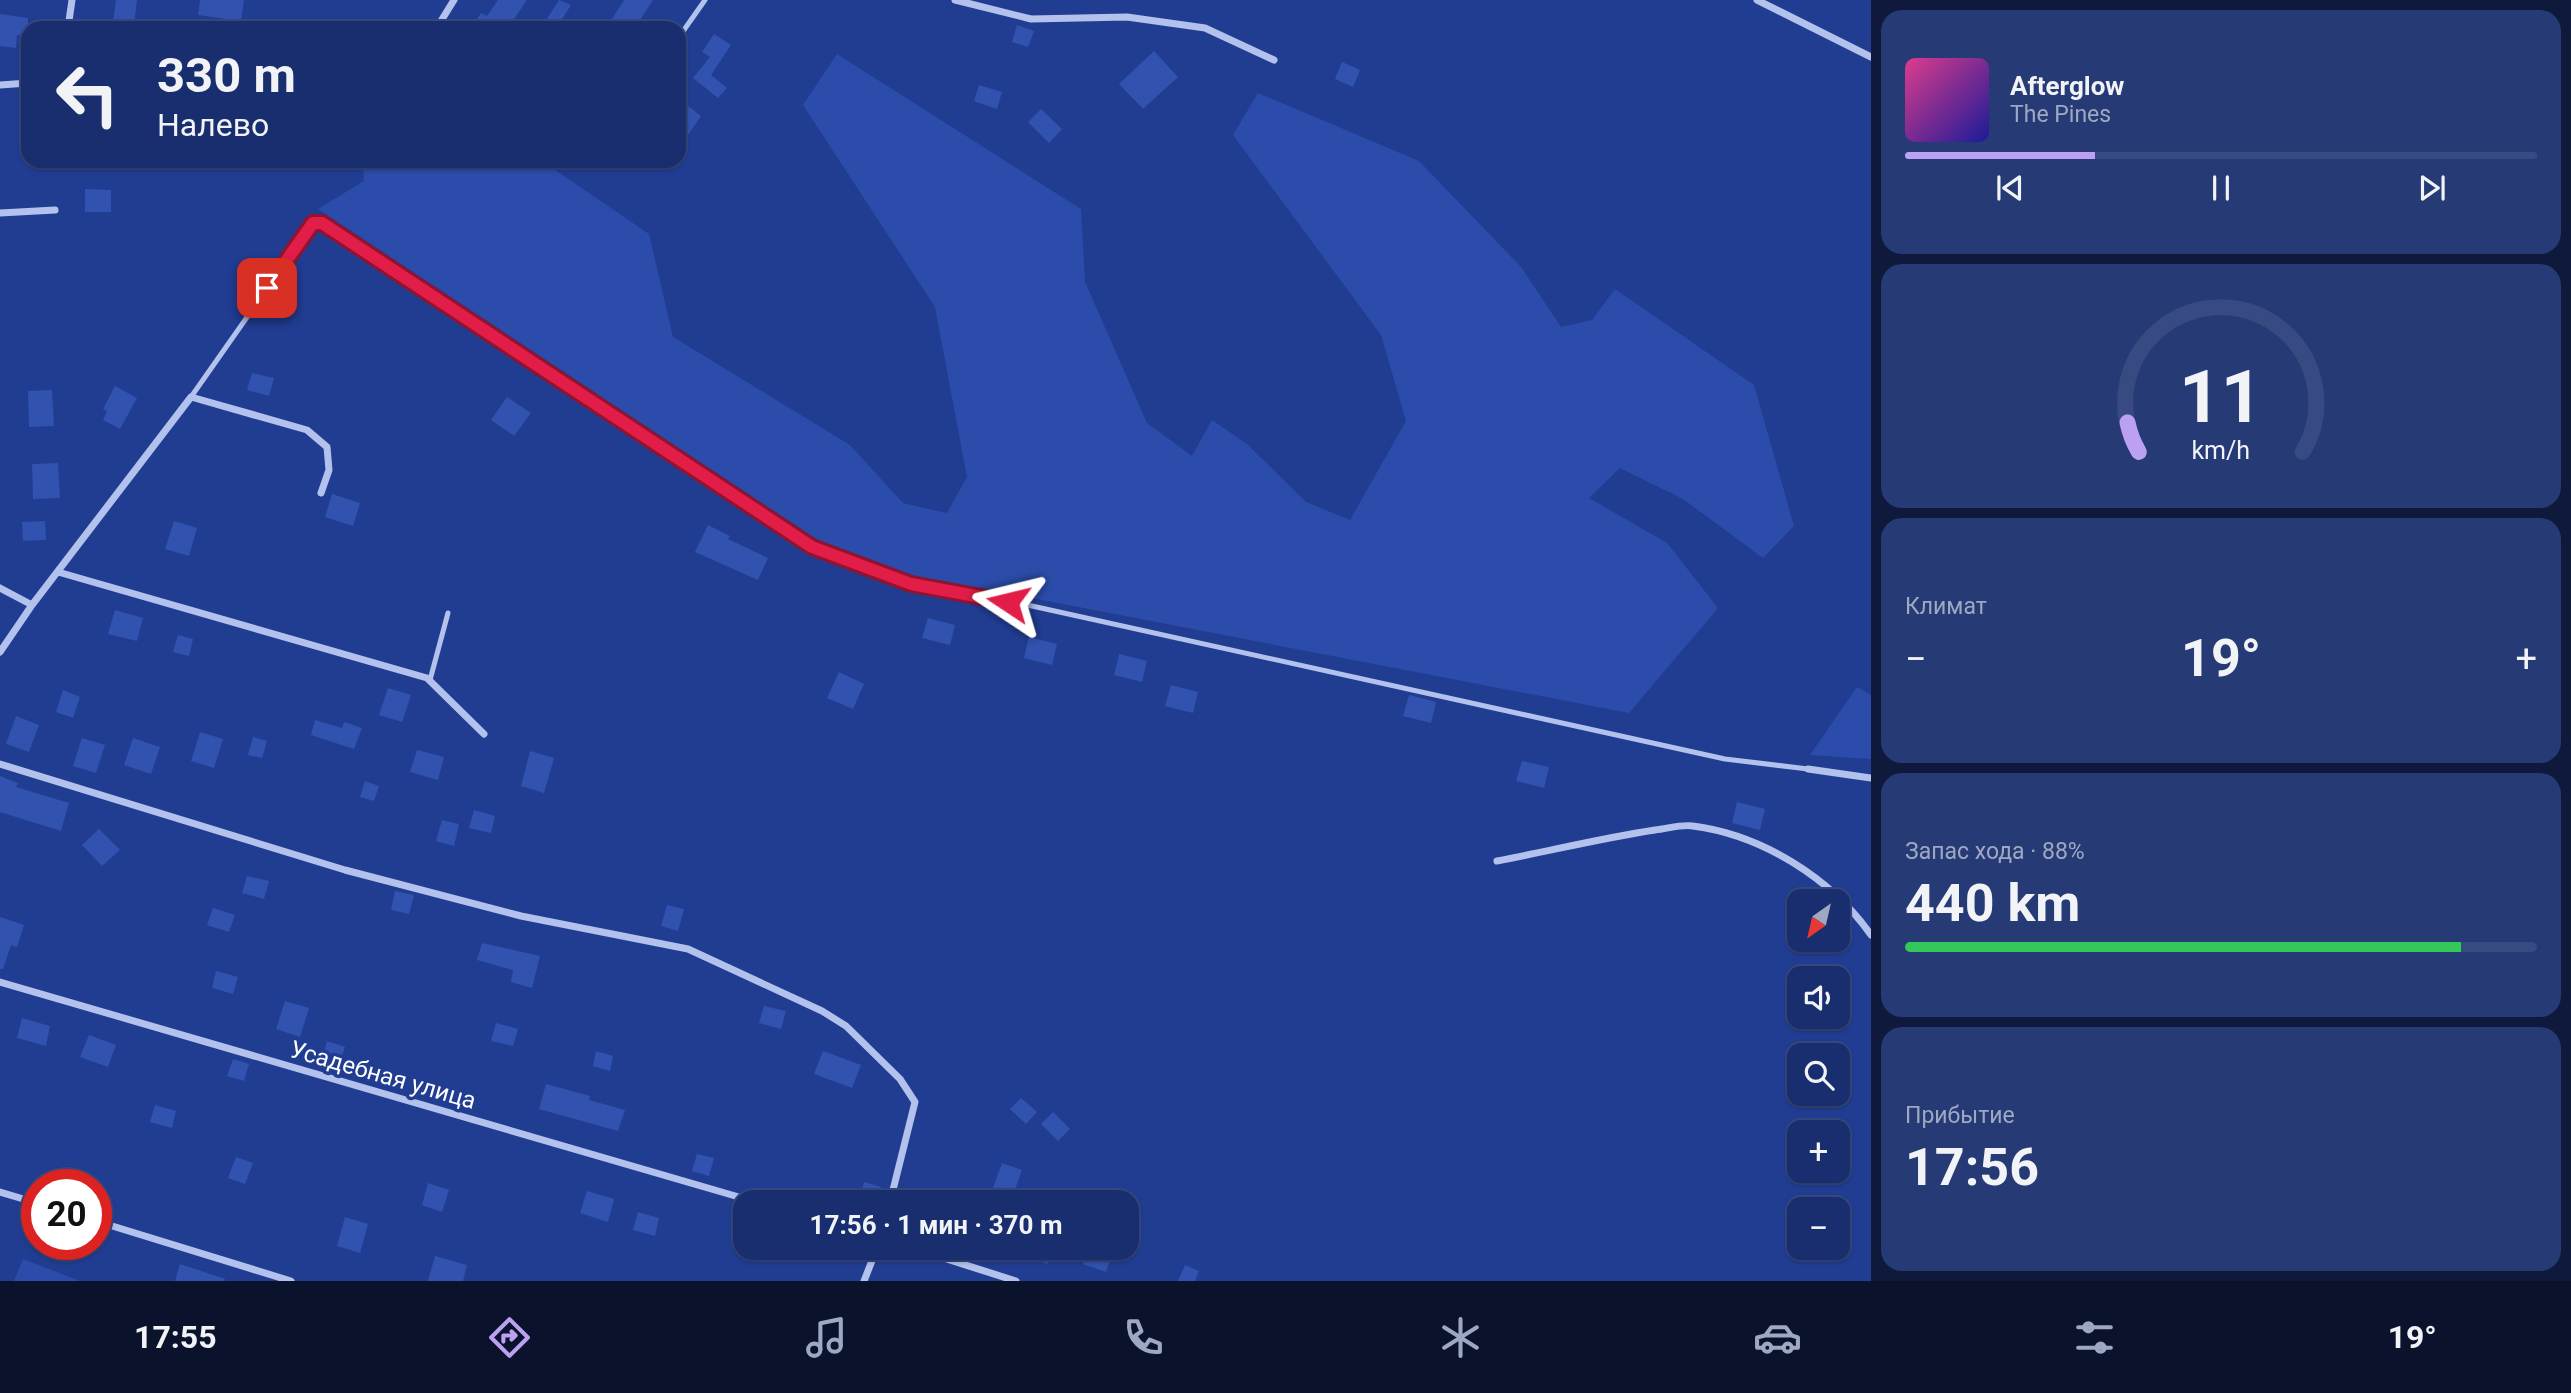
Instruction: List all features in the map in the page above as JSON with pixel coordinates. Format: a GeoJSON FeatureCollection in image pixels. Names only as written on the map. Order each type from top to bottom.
{"type":"FeatureCollection","features":[{"type":"Feature","properties":{"kind":"street"},"geometry":{"type":"LineString","coordinates":[[69,21],[72,0]]}},
{"type":"Feature","properties":{"kind":"street"},"geometry":{"type":"LineString","coordinates":[[441,21],[454,0]]}},
{"type":"Feature","properties":{"kind":"street"},"geometry":{"type":"LineString","coordinates":[[955,0],[1031,19],[1127,17],[1205,28],[1274,60]]}},
{"type":"Feature","properties":{"kind":"street"},"geometry":{"type":"LineString","coordinates":[[1757,0],[1871,57]]}},
{"type":"Feature","properties":{"kind":"street"},"geometry":{"type":"LineString","coordinates":[[0,85],[21,84]]}},
{"type":"Feature","properties":{"kind":"street"},"geometry":{"type":"LineString","coordinates":[[0,213],[55,210]]}},
{"type":"Feature","properties":{"kind":"street"},"geometry":{"type":"LineString","coordinates":[[0,652],[32,605],[191,397],[307,430],[327,447],[328,470],[321,493]]}},
{"type":"Feature","properties":{"kind":"street"},"geometry":{"type":"LineString","coordinates":[[58,572],[397,668],[430,680],[484,734]]}},
{"type":"Feature","properties":{"kind":"street"},"geometry":{"type":"LineString","coordinates":[[0,587],[32,605]]}},
{"type":"Feature","properties":{"kind":"street"},"geometry":{"type":"LineString","coordinates":[[0,764],[345,870],[521,916],[688,949],[822,1011],[846,1026],[900,1079],[915,1102],[893,1190]]}},
{"type":"Feature","properties":{"kind":"street"},"geometry":{"type":"LineString","coordinates":[[1808,769],[1871,778]]}},
{"type":"Feature","properties":{"kind":"street"},"geometry":{"type":"LineString","coordinates":[[1497,861],[1690,825],[1748,840],[1811,872],[1861,920],[1871,935]]}},
{"type":"Feature","properties":{"kind":"street","name":"Усадебная улица"},"geometry":{"type":"LineString","coordinates":[[0,982],[733,1196]]}},
{"type":"Feature","properties":{"kind":"street"},"geometry":{"type":"LineString","coordinates":[[0,1192],[21,1198]]}},
{"type":"Feature","properties":{"kind":"street"},"geometry":{"type":"LineString","coordinates":[[112,1226],[291,1281]]}},
{"type":"Feature","properties":{"kind":"street"},"geometry":{"type":"LineString","coordinates":[[864,1281],[872,1260]]}},
{"type":"Feature","properties":{"kind":"street"},"geometry":{"type":"LineString","coordinates":[[950,1260],[1016,1281]]}},
{"type":"Feature","properties":{"kind":"lane"},"geometry":{"type":"LineString","coordinates":[[686,27],[705,0]]}},
{"type":"Feature","properties":{"kind":"lane"},"geometry":{"type":"LineString","coordinates":[[191,397],[313,223],[322,223],[812,547],[898,580],[1032,606],[1725,759],[1808,769]]}},
{"type":"Feature","properties":{"kind":"lane"},"geometry":{"type":"LineString","coordinates":[[430,680],[448,613]]}},
{"type":"Feature","properties":{"kind":"shaded area"},"geometry":{"type":"Polygon","coordinates":[[[837,54],[1081,209],[1085,282],[1147,423],[1192,456],[1212,420],[1247,444],[1306,502],[1350,520],[1406,421],[1381,335],[1233,135],[1258,93],[1419,161],[1521,267],[1561,327],[1592,320],[1615,289],[1754,385],[1794,526],[1763,558],[1683,499],[1620,468],[1589,498],[1667,543],[1718,608],[1629,713],[912,575],[818,540],[318,209],[364,181],[363,168],[552,168],[649,234],[673,337],[850,445],[903,503],[947,513],[967,477],[935,307],[803,105],[837,54]]]}},
{"type":"Feature","properties":{"kind":"shaded area"},"geometry":{"type":"Polygon","coordinates":[[[1857,687],[1871,695],[1871,759],[1810,755],[1857,687]]]}},
{"type":"Feature","properties":{"kind":"shaded area"},"geometry":{"type":"Polygon","coordinates":[[[23,1260],[26,1260],[80,1281],[14,1281],[23,1260]]]}},
{"type":"Feature","properties":{"kind":"building"},"geometry":{"type":"Polygon","coordinates":[[[116,0],[137,0],[134,21],[113,21],[116,0]]]}},
{"type":"Feature","properties":{"kind":"building"},"geometry":{"type":"Polygon","coordinates":[[[200,0],[244,0],[241,21],[198,15],[200,0]]]}},
{"type":"Feature","properties":{"kind":"building"},"geometry":{"type":"Polygon","coordinates":[[[498,0],[527,0],[513,21],[476,21],[481,13],[487,16],[498,0]]]}},
{"type":"Feature","properties":{"kind":"building"},"geometry":{"type":"Polygon","coordinates":[[[559,0],[571,5],[562,19],[565,21],[546,21],[559,0]]]}},
{"type":"Feature","properties":{"kind":"building"},"geometry":{"type":"Polygon","coordinates":[[[624,0],[653,0],[640,21],[612,19],[624,0]]]}},
{"type":"Feature","properties":{"kind":"building"},"geometry":{"type":"Polygon","coordinates":[[[0,14],[28,18],[28,21],[21,21],[21,36],[17,35],[16,48],[0,46],[0,14]]]}},
{"type":"Feature","properties":{"kind":"building"},"geometry":{"type":"Polygon","coordinates":[[[1017,25],[1034,31],[1028,47],[1012,42],[1017,25]]]}},
{"type":"Feature","properties":{"kind":"building"},"geometry":{"type":"Polygon","coordinates":[[[714,34],[731,45],[711,75],[727,88],[718,98],[693,78],[710,57],[702,52],[714,34]]]}},
{"type":"Feature","properties":{"kind":"building"},"geometry":{"type":"Polygon","coordinates":[[[1154,51],[1178,77],[1143,109],[1119,84],[1154,51]]]}},
{"type":"Feature","properties":{"kind":"building"},"geometry":{"type":"Polygon","coordinates":[[[1342,62],[1360,70],[1353,87],[1335,79],[1342,62]]]}},
{"type":"Feature","properties":{"kind":"building"},"geometry":{"type":"Polygon","coordinates":[[[979,85],[1002,92],[997,109],[974,101],[979,85]]]}},
{"type":"Feature","properties":{"kind":"building"},"geometry":{"type":"Polygon","coordinates":[[[686,106],[701,116],[686,138],[686,106]]]}},
{"type":"Feature","properties":{"kind":"building"},"geometry":{"type":"Polygon","coordinates":[[[1041,109],[1062,129],[1049,143],[1028,122],[1041,109]]]}},
{"type":"Feature","properties":{"kind":"building"},"geometry":{"type":"Polygon","coordinates":[[[85,189],[111,190],[111,212],[85,212],[85,189]]]}},
{"type":"Feature","properties":{"kind":"building"},"geometry":{"type":"Polygon","coordinates":[[[252,373],[274,378],[269,396],[247,390],[252,373]]]}},
{"type":"Feature","properties":{"kind":"building"},"geometry":{"type":"Polygon","coordinates":[[[115,386],[137,398],[120,429],[103,420],[107,411],[103,409],[115,386]]]}},
{"type":"Feature","properties":{"kind":"building"},"geometry":{"type":"Polygon","coordinates":[[[52,390],[54,426],[29,427],[28,391],[52,390]]]}},
{"type":"Feature","properties":{"kind":"building"},"geometry":{"type":"Polygon","coordinates":[[[507,397],[531,413],[514,436],[491,420],[507,397]]]}},
{"type":"Feature","properties":{"kind":"building"},"geometry":{"type":"Polygon","coordinates":[[[58,463],[60,498],[33,499],[32,464],[58,463]]]}},
{"type":"Feature","properties":{"kind":"building"},"geometry":{"type":"Polygon","coordinates":[[[332,494],[360,503],[353,526],[325,517],[332,494]]]}},
{"type":"Feature","properties":{"kind":"building"},"geometry":{"type":"Polygon","coordinates":[[[45,521],[46,540],[23,541],[22,522],[45,521]]]}},
{"type":"Feature","properties":{"kind":"building"},"geometry":{"type":"Polygon","coordinates":[[[174,521],[197,528],[189,556],[165,549],[174,521]]]}},
{"type":"Feature","properties":{"kind":"building"},"geometry":{"type":"Polygon","coordinates":[[[708,525],[730,536],[728,539],[768,558],[758,580],[695,552],[708,525]]]}},
{"type":"Feature","properties":{"kind":"building"},"geometry":{"type":"Polygon","coordinates":[[[115,610],[143,618],[137,641],[108,634],[115,610]]]}},
{"type":"Feature","properties":{"kind":"building"},"geometry":{"type":"Polygon","coordinates":[[[928,618],[955,625],[950,645],[922,638],[928,618]]]}},
{"type":"Feature","properties":{"kind":"building"},"geometry":{"type":"Polygon","coordinates":[[[178,635],[193,639],[189,656],[173,652],[178,635]]]}},
{"type":"Feature","properties":{"kind":"building"},"geometry":{"type":"Polygon","coordinates":[[[1029,637],[1057,644],[1052,665],[1024,658],[1029,637]]]}},
{"type":"Feature","properties":{"kind":"building"},"geometry":{"type":"Polygon","coordinates":[[[1119,654],[1147,661],[1142,682],[1114,675],[1119,654]]]}},
{"type":"Feature","properties":{"kind":"building"},"geometry":{"type":"Polygon","coordinates":[[[839,672],[864,684],[853,709],[827,698],[839,672]]]}},
{"type":"Feature","properties":{"kind":"building"},"geometry":{"type":"Polygon","coordinates":[[[1171,685],[1198,692],[1193,713],[1165,706],[1171,685]]]}},
{"type":"Feature","properties":{"kind":"building"},"geometry":{"type":"Polygon","coordinates":[[[388,688],[411,695],[402,722],[379,715],[388,688]]]}},
{"type":"Feature","properties":{"kind":"building"},"geometry":{"type":"Polygon","coordinates":[[[63,690],[80,697],[73,718],[56,712],[63,690]]]}},
{"type":"Feature","properties":{"kind":"building"},"geometry":{"type":"Polygon","coordinates":[[[1409,695],[1436,702],[1431,723],[1403,716],[1409,695]]]}},
{"type":"Feature","properties":{"kind":"building"},"geometry":{"type":"Polygon","coordinates":[[[16,716],[39,725],[29,752],[6,744],[16,716]]]}},
{"type":"Feature","properties":{"kind":"building"},"geometry":{"type":"Polygon","coordinates":[[[315,720],[342,728],[344,722],[362,728],[354,749],[311,735],[315,720]]]}},
{"type":"Feature","properties":{"kind":"building"},"geometry":{"type":"Polygon","coordinates":[[[200,732],[223,739],[214,768],[191,761],[200,732]]]}},
{"type":"Feature","properties":{"kind":"building"},"geometry":{"type":"Polygon","coordinates":[[[253,737],[267,741],[262,758],[248,755],[253,737]]]}},
{"type":"Feature","properties":{"kind":"building"},"geometry":{"type":"Polygon","coordinates":[[[82,738],[105,745],[96,773],[73,766],[82,738]]]}},
{"type":"Feature","properties":{"kind":"building"},"geometry":{"type":"Polygon","coordinates":[[[133,738],[160,747],[151,774],[124,765],[133,738]]]}},
{"type":"Feature","properties":{"kind":"building"},"geometry":{"type":"Polygon","coordinates":[[[417,750],[444,757],[438,780],[410,772],[417,750]]]}},
{"type":"Feature","properties":{"kind":"building"},"geometry":{"type":"Polygon","coordinates":[[[530,751],[554,758],[544,793],[521,786],[530,751]]]}},
{"type":"Feature","properties":{"kind":"building"},"geometry":{"type":"Polygon","coordinates":[[[1522,761],[1549,767],[1544,788],[1516,781],[1522,761]]]}},
{"type":"Feature","properties":{"kind":"building"},"geometry":{"type":"Polygon","coordinates":[[[0,776],[18,783],[16,787],[69,803],[61,831],[0,812],[0,776]]]}},
{"type":"Feature","properties":{"kind":"building"},"geometry":{"type":"Polygon","coordinates":[[[365,781],[379,786],[374,801],[360,797],[365,781]]]}},
{"type":"Feature","properties":{"kind":"building"},"geometry":{"type":"Polygon","coordinates":[[[1737,802],[1765,809],[1760,830],[1732,823],[1737,802]]]}},
{"type":"Feature","properties":{"kind":"building"},"geometry":{"type":"Polygon","coordinates":[[[474,810],[495,816],[491,833],[469,828],[474,810]]]}},
{"type":"Feature","properties":{"kind":"building"},"geometry":{"type":"Polygon","coordinates":[[[442,820],[459,824],[454,846],[436,841],[442,820]]]}},
{"type":"Feature","properties":{"kind":"building"},"geometry":{"type":"Polygon","coordinates":[[[99,829],[120,850],[102,866],[82,845],[99,829]]]}},
{"type":"Feature","properties":{"kind":"building"},"geometry":{"type":"Polygon","coordinates":[[[247,876],[269,881],[264,899],[242,893],[247,876]]]}},
{"type":"Feature","properties":{"kind":"building"},"geometry":{"type":"Polygon","coordinates":[[[395,891],[414,895],[409,914],[391,910],[395,891]]]}},
{"type":"Feature","properties":{"kind":"building"},"geometry":{"type":"Polygon","coordinates":[[[667,905],[684,909],[678,931],[661,926],[667,905]]]}},
{"type":"Feature","properties":{"kind":"building"},"geometry":{"type":"Polygon","coordinates":[[[213,908],[235,915],[229,932],[207,925],[213,908]]]}},
{"type":"Feature","properties":{"kind":"building"},"geometry":{"type":"Polygon","coordinates":[[[0,917],[24,925],[17,947],[11,945],[3,969],[0,969],[0,917]]]}},
{"type":"Feature","properties":{"kind":"building"},"geometry":{"type":"Polygon","coordinates":[[[482,943],[540,956],[532,988],[511,982],[513,970],[477,960],[482,943]]]}},
{"type":"Feature","properties":{"kind":"building"},"geometry":{"type":"Polygon","coordinates":[[[216,971],[238,977],[233,994],[212,988],[216,971]]]}},
{"type":"Feature","properties":{"kind":"building"},"geometry":{"type":"Polygon","coordinates":[[[285,1001],[309,1008],[300,1037],[276,1029],[285,1001]]]}},
{"type":"Feature","properties":{"kind":"building"},"geometry":{"type":"Polygon","coordinates":[[[764,1006],[786,1011],[781,1029],[759,1023],[764,1006]]]}},
{"type":"Feature","properties":{"kind":"building"},"geometry":{"type":"Polygon","coordinates":[[[22,1018],[50,1026],[46,1046],[17,1038],[22,1018]]]}},
{"type":"Feature","properties":{"kind":"building"},"geometry":{"type":"Polygon","coordinates":[[[496,1023],[518,1029],[513,1046],[491,1041],[496,1023]]]}},
{"type":"Feature","properties":{"kind":"building"},"geometry":{"type":"Polygon","coordinates":[[[89,1035],[116,1045],[108,1067],[80,1057],[89,1035]]]}},
{"type":"Feature","properties":{"kind":"building"},"geometry":{"type":"Polygon","coordinates":[[[327,1041],[345,1047],[338,1068],[321,1063],[327,1041]]]}},
{"type":"Feature","properties":{"kind":"building"},"geometry":{"type":"Polygon","coordinates":[[[596,1051],[613,1056],[610,1071],[593,1066],[596,1051]]]}},
{"type":"Feature","properties":{"kind":"building"},"geometry":{"type":"Polygon","coordinates":[[[823,1051],[861,1065],[852,1088],[814,1074],[823,1051]]]}},
{"type":"Feature","properties":{"kind":"building"},"geometry":{"type":"Polygon","coordinates":[[[233,1059],[249,1064],[244,1081],[227,1076],[233,1059]]]}},
{"type":"Feature","properties":{"kind":"building"},"geometry":{"type":"Polygon","coordinates":[[[546,1084],[590,1096],[589,1100],[625,1110],[618,1131],[539,1109],[546,1084]]]}},
{"type":"Feature","properties":{"kind":"building"},"geometry":{"type":"Polygon","coordinates":[[[1021,1098],[1037,1112],[1026,1124],[1010,1109],[1021,1098]]]}},
{"type":"Feature","properties":{"kind":"building"},"geometry":{"type":"Polygon","coordinates":[[[155,1105],[176,1111],[172,1128],[150,1122],[155,1105]]]}},
{"type":"Feature","properties":{"kind":"building"},"geometry":{"type":"Polygon","coordinates":[[[1053,1112],[1070,1129],[1058,1141],[1041,1124],[1053,1112]]]}},
{"type":"Feature","properties":{"kind":"building"},"geometry":{"type":"Polygon","coordinates":[[[697,1154],[714,1158],[709,1176],[692,1171],[697,1154]]]}},
{"type":"Feature","properties":{"kind":"building"},"geometry":{"type":"Polygon","coordinates":[[[236,1157],[253,1163],[245,1184],[228,1178],[236,1157]]]}},
{"type":"Feature","properties":{"kind":"building"},"geometry":{"type":"Polygon","coordinates":[[[1002,1163],[1022,1170],[1015,1190],[992,1190],[1002,1163]]]}},
{"type":"Feature","properties":{"kind":"building"},"geometry":{"type":"Polygon","coordinates":[[[864,1182],[881,1187],[880,1190],[862,1190],[864,1182]]]}},
{"type":"Feature","properties":{"kind":"building"},"geometry":{"type":"Polygon","coordinates":[[[428,1183],[449,1190],[442,1212],[422,1205],[428,1183]]]}},
{"type":"Feature","properties":{"kind":"building"},"geometry":{"type":"Polygon","coordinates":[[[587,1191],[614,1199],[608,1222],[580,1213],[587,1191]]]}},
{"type":"Feature","properties":{"kind":"building"},"geometry":{"type":"Polygon","coordinates":[[[638,1212],[659,1218],[655,1236],[633,1230],[638,1212]]]}},
{"type":"Feature","properties":{"kind":"building"},"geometry":{"type":"Polygon","coordinates":[[[345,1217],[368,1224],[360,1253],[337,1246],[345,1217]]]}},
{"type":"Feature","properties":{"kind":"building"},"geometry":{"type":"Polygon","coordinates":[[[435,1256],[467,1265],[463,1281],[428,1281],[435,1256]]]}},
{"type":"Feature","properties":{"kind":"building"},"geometry":{"type":"Polygon","coordinates":[[[1033,1260],[1049,1260],[1048,1264],[1033,1260]]]}},
{"type":"Feature","properties":{"kind":"building"},"geometry":{"type":"Polygon","coordinates":[[[1084,1260],[1110,1260],[1106,1272],[1083,1264],[1084,1260]]]}},
{"type":"Feature","properties":{"kind":"building"},"geometry":{"type":"Polygon","coordinates":[[[180,1264],[225,1279],[175,1281],[180,1264]]]}},
{"type":"Feature","properties":{"kind":"building"},"geometry":{"type":"Polygon","coordinates":[[[1185,1265],[1199,1271],[1195,1281],[1178,1281],[1185,1265]]]}},
{"type":"Feature","properties":{"kind":"route"},"geometry":{"type":"LineString","coordinates":[[267,288],[313,223],[322,223],[812,547],[911,584],[1008,602]]}}]}
